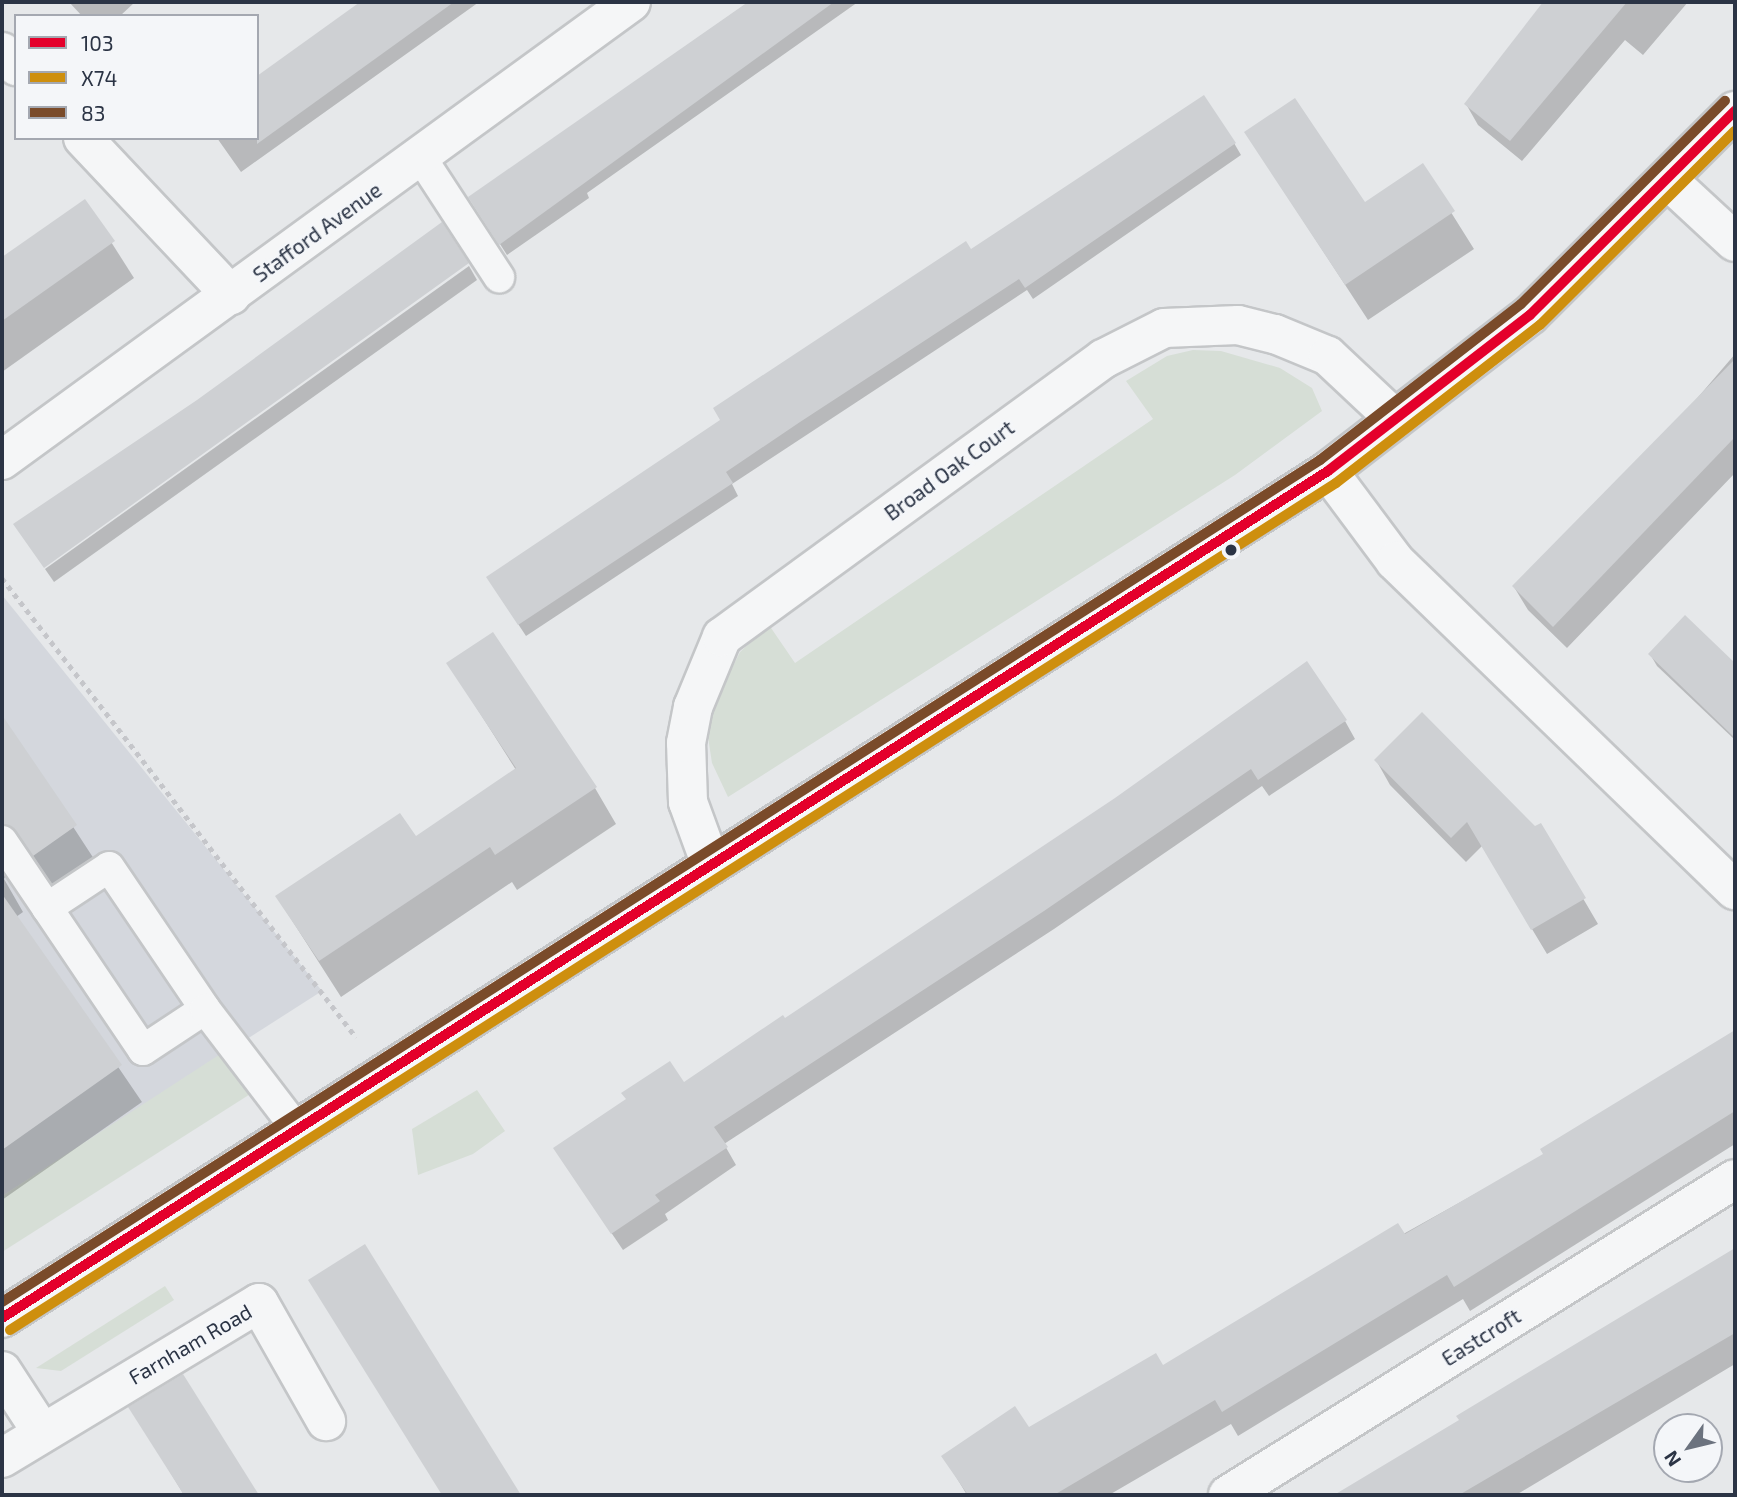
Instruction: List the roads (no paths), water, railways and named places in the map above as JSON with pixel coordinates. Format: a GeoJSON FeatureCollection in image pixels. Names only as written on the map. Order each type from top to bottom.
{"type":"FeatureCollection","features":[{"type":"Feature","properties":{"kind":"main road"},"geometry":{"type":"LineString","coordinates":[[2,1318],[1328,471],[1530,315],[1735,111]]}},
{"type":"Feature","properties":{"kind":"street","name":"Stafford Avenue"},"geometry":{"type":"LineString","coordinates":[[2,460],[631,2]]}},
{"type":"Feature","properties":{"kind":"street"},"geometry":{"type":"LineString","coordinates":[[2,51],[14,64]]}},
{"type":"Feature","properties":{"kind":"street"},"geometry":{"type":"LineString","coordinates":[[85,140],[231,295]]}},
{"type":"Feature","properties":{"kind":"street"},"geometry":{"type":"LineString","coordinates":[[1668,180],[1735,242]]}},
{"type":"Feature","properties":{"kind":"street","name":"Broad Oak Court"},"geometry":{"type":"LineString","coordinates":[[711,864],[688,802],[686,743],[693,707],[722,637],[1103,359],[1164,328],[1238,325],[1275,334],[1328,356],[1395,419]]}},
{"type":"Feature","properties":{"kind":"street"},"geometry":{"type":"LineString","coordinates":[[1328,471],[1395,561],[1735,890]]}},
{"type":"Feature","properties":{"kind":"street","name":"Eastcroft"},"geometry":{"type":"LineString","coordinates":[[1228,1495],[1735,1179]]}},
{"type":"Feature","properties":{"kind":"street","name":"Farnham Road"},"geometry":{"type":"LineString","coordinates":[[2,1458],[41,1431],[259,1303],[326,1421]]}},
{"type":"Feature","properties":{"kind":"street"},"geometry":{"type":"LineString","coordinates":[[2,1371],[41,1431]]}},
{"type":"Feature","properties":{"kind":"lane"},"geometry":{"type":"LineString","coordinates":[[420,156],[499,277]]}},
{"type":"Feature","properties":{"kind":"lane"},"geometry":{"type":"LineString","coordinates":[[2,841],[143,1050],[205,1009]]}},
{"type":"Feature","properties":{"kind":"lane"},"geometry":{"type":"LineString","coordinates":[[47,908],[108,867],[205,1009],[296,1128]]}}]}
